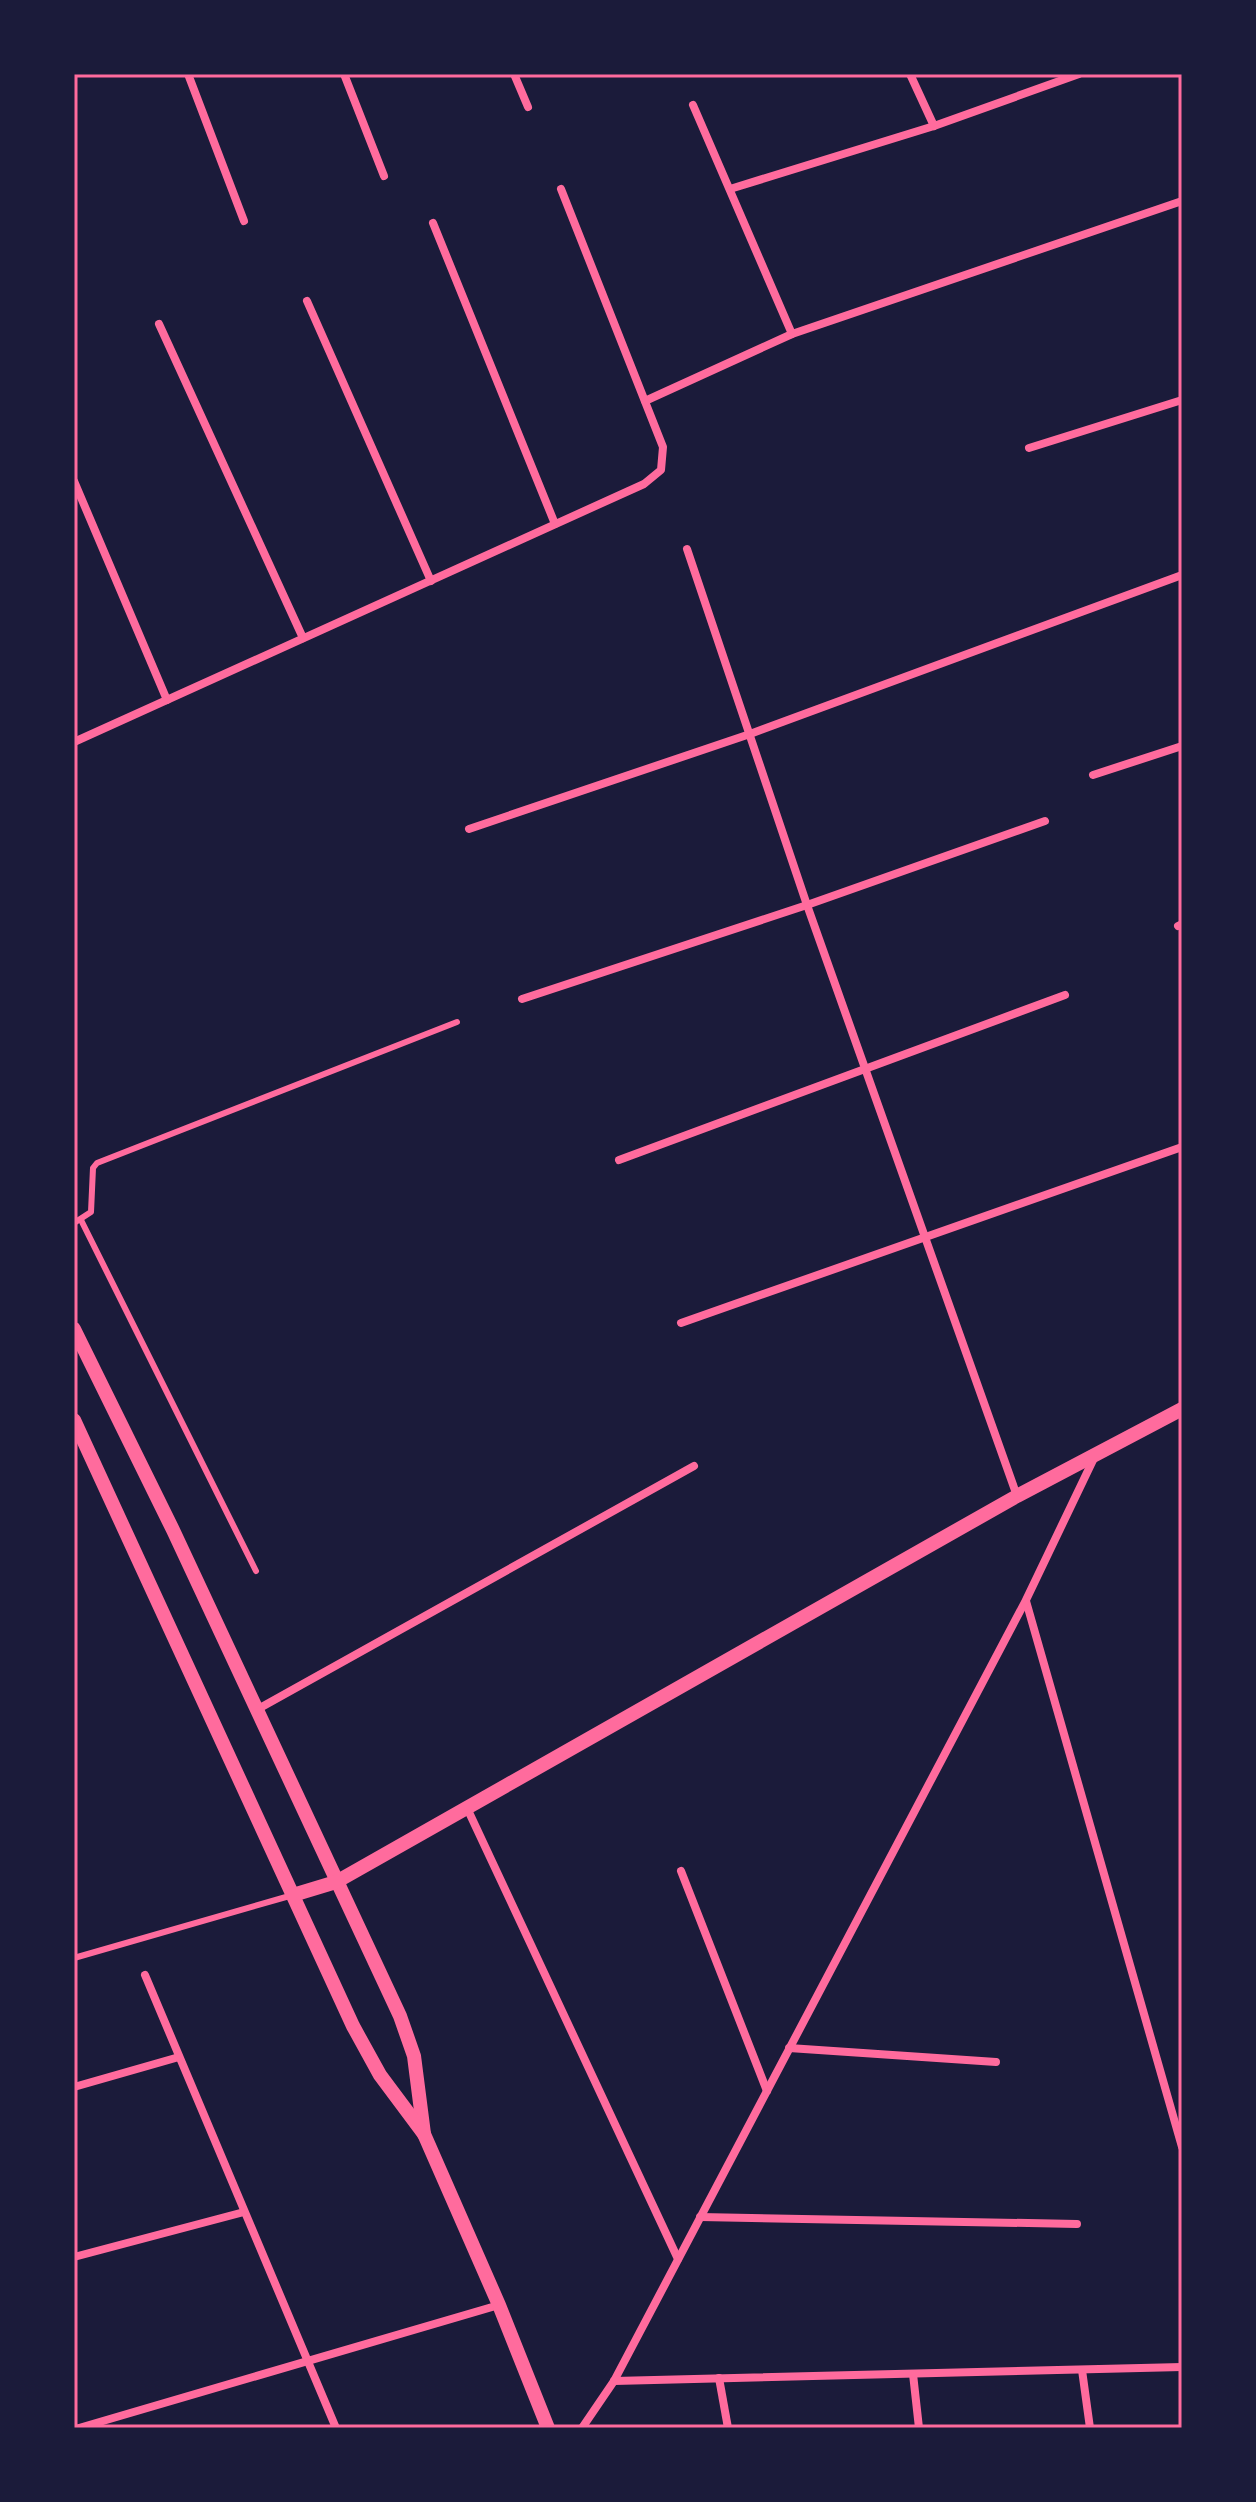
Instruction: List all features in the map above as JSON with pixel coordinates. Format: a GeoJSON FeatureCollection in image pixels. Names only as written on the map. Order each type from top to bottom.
{"type":"FeatureCollection","features":[{"type":"Feature","properties":{"kind":"street"},"geometry":{"type":"LineString","coordinates":[[188,74],[244,221]]}},
{"type":"Feature","properties":{"kind":"street"},"geometry":{"type":"LineString","coordinates":[[344,74],[384,176]]}},
{"type":"Feature","properties":{"kind":"street"},"geometry":{"type":"LineString","coordinates":[[514,74],[528,107]]}},
{"type":"Feature","properties":{"kind":"street"},"geometry":{"type":"LineString","coordinates":[[910,74],[934,126]]}},
{"type":"Feature","properties":{"kind":"street"},"geometry":{"type":"LineString","coordinates":[[730,189],[934,126],[1079,74]]}},
{"type":"Feature","properties":{"kind":"street"},"geometry":{"type":"LineString","coordinates":[[693,105],[792,334]]}},
{"type":"Feature","properties":{"kind":"street"},"geometry":{"type":"LineString","coordinates":[[74,742],[644,484],[661,470],[663,447],[561,189]]}},
{"type":"Feature","properties":{"kind":"street"},"geometry":{"type":"LineString","coordinates":[[645,401],[792,334],[1182,201]]}},
{"type":"Feature","properties":{"kind":"street"},"geometry":{"type":"LineString","coordinates":[[433,223],[555,524]]}},
{"type":"Feature","properties":{"kind":"street"},"geometry":{"type":"LineString","coordinates":[[307,301],[431,581]]}},
{"type":"Feature","properties":{"kind":"street"},"geometry":{"type":"LineString","coordinates":[[159,324],[303,638]]}},
{"type":"Feature","properties":{"kind":"street"},"geometry":{"type":"LineString","coordinates":[[1029,448],[1182,400]]}},
{"type":"Feature","properties":{"kind":"street"},"geometry":{"type":"LineString","coordinates":[[74,481],[167,700]]}},
{"type":"Feature","properties":{"kind":"street"},"geometry":{"type":"LineString","coordinates":[[687,549],[807,905],[1017,1496]]}},
{"type":"Feature","properties":{"kind":"street"},"geometry":{"type":"LineString","coordinates":[[469,829],[750,734],[1182,575]]}},
{"type":"Feature","properties":{"kind":"street"},"geometry":{"type":"LineString","coordinates":[[1093,775],[1182,746]]}},
{"type":"Feature","properties":{"kind":"street"},"geometry":{"type":"LineString","coordinates":[[522,999],[807,905],[1045,821]]}},
{"type":"Feature","properties":{"kind":"street"},"geometry":{"type":"LineString","coordinates":[[619,1160],[1065,995]]}},
{"type":"Feature","properties":{"kind":"street"},"geometry":{"type":"LineString","coordinates":[[681,1323],[1182,1147]]}},
{"type":"Feature","properties":{"kind":"street"},"geometry":{"type":"LineString","coordinates":[[74,1329],[258,1709],[400,2016],[414,2056],[424,2134]]}},
{"type":"Feature","properties":{"kind":"street"},"geometry":{"type":"LineString","coordinates":[[293,1895],[336,1882],[1017,1496],[1181,1413]]}},
{"type":"Feature","properties":{"kind":"street"},"geometry":{"type":"LineString","coordinates":[[74,1420],[353,2026],[380,2075],[424,2134],[499,2305],[548,2428]]}},
{"type":"Feature","properties":{"kind":"street"},"geometry":{"type":"LineString","coordinates":[[582,2428],[614,2381],[1026,1600],[1096,1454]]}},
{"type":"Feature","properties":{"kind":"street"},"geometry":{"type":"LineString","coordinates":[[258,1709],[694,1466]]}},
{"type":"Feature","properties":{"kind":"street"},"geometry":{"type":"LineString","coordinates":[[1026,1600],[1182,2147]]}},
{"type":"Feature","properties":{"kind":"street"},"geometry":{"type":"LineString","coordinates":[[467,1808],[678,2259]]}},
{"type":"Feature","properties":{"kind":"street"},"geometry":{"type":"LineString","coordinates":[[681,1871],[767,2091]]}},
{"type":"Feature","properties":{"kind":"street"},"geometry":{"type":"LineString","coordinates":[[145,1975],[336,2428]]}},
{"type":"Feature","properties":{"kind":"street"},"geometry":{"type":"LineString","coordinates":[[789,2048],[996,2062]]}},
{"type":"Feature","properties":{"kind":"street"},"geometry":{"type":"LineString","coordinates":[[74,2087],[179,2057]]}},
{"type":"Feature","properties":{"kind":"street"},"geometry":{"type":"LineString","coordinates":[[74,2257],[244,2212]]}},
{"type":"Feature","properties":{"kind":"street"},"geometry":{"type":"LineString","coordinates":[[700,2217],[1077,2224]]}},
{"type":"Feature","properties":{"kind":"street"},"geometry":{"type":"LineString","coordinates":[[79,2428],[307,2364],[499,2305]]}},
{"type":"Feature","properties":{"kind":"street"},"geometry":{"type":"LineString","coordinates":[[614,2381],[1182,2367]]}},
{"type":"Feature","properties":{"kind":"street"},"geometry":{"type":"LineString","coordinates":[[1082,2370],[1090,2428]]}},
{"type":"Feature","properties":{"kind":"street"},"geometry":{"type":"LineString","coordinates":[[913,2374],[919,2428]]}},
{"type":"Feature","properties":{"kind":"street"},"geometry":{"type":"LineString","coordinates":[[719,2378],[728,2428]]}},
{"type":"Feature","properties":{"kind":"lane"},"geometry":{"type":"LineString","coordinates":[[256,1571],[78,1221],[91,1212],[93,1168],[97,1163],[457,1022]]}},
{"type":"Feature","properties":{"kind":"lane"},"geometry":{"type":"LineString","coordinates":[[74,1958],[293,1895]]}}]}
